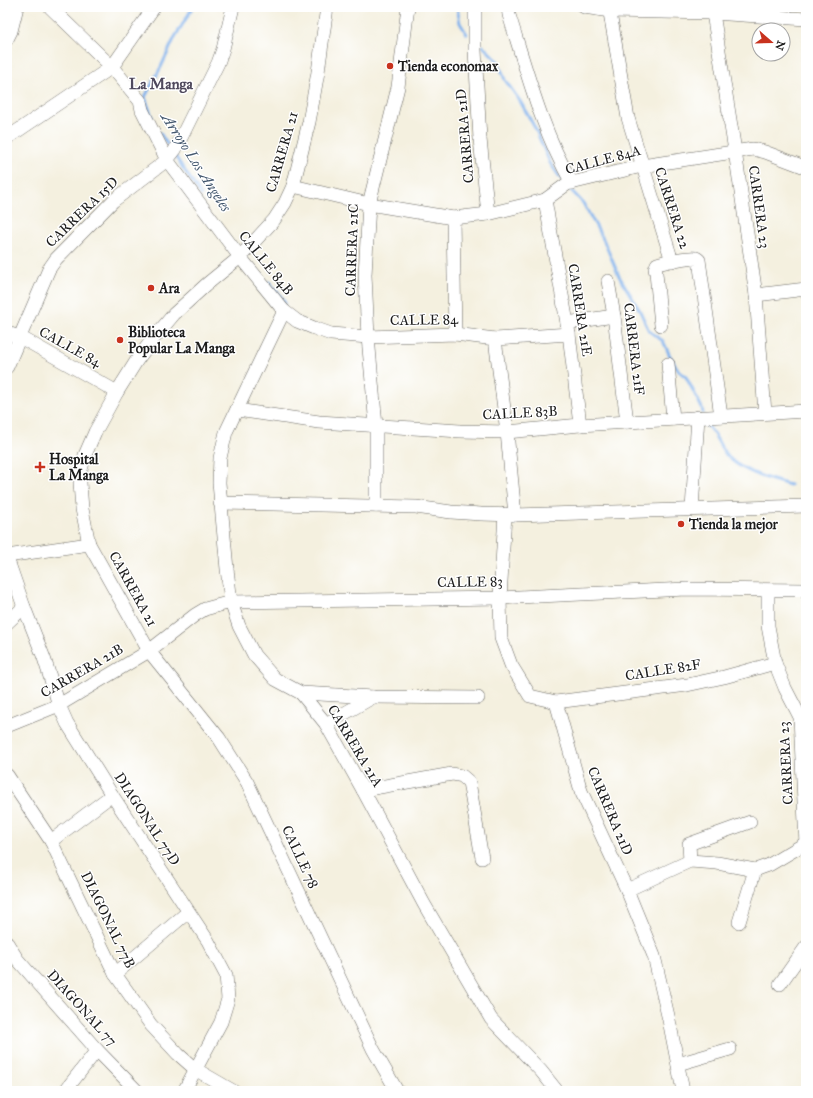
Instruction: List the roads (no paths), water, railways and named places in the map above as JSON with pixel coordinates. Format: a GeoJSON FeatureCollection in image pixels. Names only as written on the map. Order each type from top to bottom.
{"type":"FeatureCollection","features":[{"type":"Feature","properties":{"kind":"street"},"geometry":{"type":"LineString","coordinates":[[8,32],[17,7]]}},
{"type":"Feature","properties":{"kind":"street","name":"CALLE 84B"},"geometry":{"type":"LineString","coordinates":[[50,7],[112,67],[140,101],[142,110],[240,257],[284,311]]}},
{"type":"Feature","properties":{"kind":"street"},"geometry":{"type":"LineString","coordinates":[[7,138],[112,67],[154,7]]}},
{"type":"Feature","properties":{"kind":"street","name":"CARRERA 15D"},"geometry":{"type":"LineString","coordinates":[[7,367],[49,269],[56,259],[113,201],[171,155],[218,63],[234,7]]}},
{"type":"Feature","properties":{"kind":"street","name":"CARRERA 21"},"geometry":{"type":"LineString","coordinates":[[149,651],[89,544],[82,509],[80,483],[81,470],[85,455],[95,432],[117,392],[148,344],[174,314],[240,257],[274,220],[285,203],[293,186],[309,122],[318,72],[326,7]]}},
{"type":"Feature","properties":{"kind":"street","name":"CARRERA 21C"},"geometry":{"type":"LineString","coordinates":[[376,506],[376,426],[368,336],[365,275],[369,204],[398,87],[408,7]]}},
{"type":"Feature","properties":{"kind":"street","name":"CARRERA 21D"},"geometry":{"type":"LineString","coordinates":[[475,7],[480,139],[488,214]]}},
{"type":"Feature","properties":{"kind":"street"},"geometry":{"type":"LineString","coordinates":[[508,7],[509,15],[538,106],[567,185]]}},
{"type":"Feature","properties":{"kind":"street"},"geometry":{"type":"LineString","coordinates":[[584,7],[609,9],[712,10],[806,19]]}},
{"type":"Feature","properties":{"kind":"street","name":"CARRERA 22"},"geometry":{"type":"LineString","coordinates":[[609,9],[628,118],[672,261],[692,257],[699,260],[721,416]]}},
{"type":"Feature","properties":{"kind":"street","name":"CARRERA 23"},"geometry":{"type":"LineString","coordinates":[[712,10],[756,295],[765,413]]}},
{"type":"Feature","properties":{"kind":"street","name":"CALLE 84A"},"geometry":{"type":"LineString","coordinates":[[293,186],[369,204],[453,218],[488,214],[545,200],[567,185],[642,166],[754,149],[805,167]]}},
{"type":"Feature","properties":{"kind":"street","name":"CARRERA 21E"},"geometry":{"type":"LineString","coordinates":[[545,200],[568,329],[580,425]]}},
{"type":"Feature","properties":{"kind":"street"},"geometry":{"type":"LineString","coordinates":[[453,218],[455,334]]}},
{"type":"Feature","properties":{"kind":"street"},"geometry":{"type":"LineString","coordinates":[[661,325],[655,269],[657,264],[672,261]]}},
{"type":"Feature","properties":{"kind":"street","name":"CARRERA 21F"},"geometry":{"type":"LineString","coordinates":[[608,280],[627,422]]}},
{"type":"Feature","properties":{"kind":"street"},"geometry":{"type":"LineString","coordinates":[[756,295],[806,288]]}},
{"type":"Feature","properties":{"kind":"street","name":"CALLE 84"},"geometry":{"type":"LineString","coordinates":[[284,311],[297,321],[331,334],[368,336],[455,334],[495,339],[568,329],[614,316]]}},
{"type":"Feature","properties":{"kind":"street","name":"CARRERA 21A"},"geometry":{"type":"LineString","coordinates":[[284,311],[226,432],[220,458],[220,502],[225,549],[231,602],[238,626],[254,656],[275,679],[301,693],[326,724],[424,904],[491,1019],[541,1071],[557,1091]]}},
{"type":"Feature","properties":{"kind":"street","name":"CALLE 84"},"geometry":{"type":"LineString","coordinates":[[7,333],[20,337],[117,392]]}},
{"type":"Feature","properties":{"kind":"street"},"geometry":{"type":"LineString","coordinates":[[495,339],[507,432],[510,514],[500,598],[501,638],[511,665],[530,696],[556,702]]}},
{"type":"Feature","properties":{"kind":"street"},"geometry":{"type":"LineString","coordinates":[[668,364],[673,419]]}},
{"type":"Feature","properties":{"kind":"street","name":"CALLE 83B"},"geometry":{"type":"LineString","coordinates":[[237,410],[319,422],[460,431],[507,432],[580,425],[806,411]]}},
{"type":"Feature","properties":{"kind":"street"},"geometry":{"type":"LineString","coordinates":[[692,509],[702,417]]}},
{"type":"Feature","properties":{"kind":"street"},"geometry":{"type":"LineString","coordinates":[[220,502],[416,506],[451,512],[481,514],[806,506]]}},
{"type":"Feature","properties":{"kind":"street","name":"CARRERA 21"},"geometry":{"type":"LineString","coordinates":[[7,557],[89,544]]}},
{"type":"Feature","properties":{"kind":"street","name":"DIAGONAL 77D"},"geometry":{"type":"LineString","coordinates":[[7,557],[24,607],[44,658],[59,705],[67,723],[112,795],[208,941],[226,974],[228,999],[221,1022],[184,1091]]}},
{"type":"Feature","properties":{"kind":"street","name":"CALLE 83"},"geometry":{"type":"LineString","coordinates":[[149,651],[205,609],[231,602],[500,598],[686,589],[768,591],[806,590]]}},
{"type":"Feature","properties":{"kind":"street","name":"CARRERA 23"},"geometry":{"type":"LineString","coordinates":[[768,591],[768,626],[775,663],[786,688],[803,717],[806,843]]}},
{"type":"Feature","properties":{"kind":"street"},"geometry":{"type":"LineString","coordinates":[[7,623],[24,607]]}},
{"type":"Feature","properties":{"kind":"street","name":"CARRERA 21B"},"geometry":{"type":"LineString","coordinates":[[7,726],[59,705],[149,651]]}},
{"type":"Feature","properties":{"kind":"street","name":"CALLE 78"},"geometry":{"type":"LineString","coordinates":[[149,651],[219,738],[247,782],[373,1049],[397,1091]]}},
{"type":"Feature","properties":{"kind":"street","name":"CALLE 82F"},"geometry":{"type":"LineString","coordinates":[[556,702],[687,685],[724,677],[775,663]]}},
{"type":"Feature","properties":{"kind":"street"},"geometry":{"type":"LineString","coordinates":[[301,693],[373,697],[478,698]]}},
{"type":"Feature","properties":{"kind":"street"},"geometry":{"type":"LineString","coordinates":[[326,724],[373,697]]}},
{"type":"Feature","properties":{"kind":"street","name":"CARRERA 21D"},"geometry":{"type":"LineString","coordinates":[[556,702],[581,791],[627,890],[654,956],[669,1020],[683,1091]]}},
{"type":"Feature","properties":{"kind":"street"},"geometry":{"type":"LineString","coordinates":[[363,790],[452,774],[462,776],[469,782],[482,858]]}},
{"type":"Feature","properties":{"kind":"street","name":"DIAGONAL 77B"},"geometry":{"type":"LineString","coordinates":[[7,775],[51,841],[115,974],[151,1025],[178,1054],[195,1069],[233,1091]]}},
{"type":"Feature","properties":{"kind":"street"},"geometry":{"type":"LineString","coordinates":[[51,841],[112,795]]}},
{"type":"Feature","properties":{"kind":"street"},"geometry":{"type":"LineString","coordinates":[[690,862],[689,844],[750,822]]}},
{"type":"Feature","properties":{"kind":"street"},"geometry":{"type":"LineString","coordinates":[[627,890],[690,862],[716,863],[755,870],[769,865],[806,843]]}},
{"type":"Feature","properties":{"kind":"street"},"geometry":{"type":"LineString","coordinates":[[738,922],[755,870]]}},
{"type":"Feature","properties":{"kind":"street"},"geometry":{"type":"LineString","coordinates":[[115,974],[188,912]]}},
{"type":"Feature","properties":{"kind":"street","name":"DIAGONAL 77"},"geometry":{"type":"LineString","coordinates":[[7,943],[17,959],[97,1050],[137,1091]]}},
{"type":"Feature","properties":{"kind":"street"},"geometry":{"type":"LineString","coordinates":[[780,984],[806,947]]}},
{"type":"Feature","properties":{"kind":"street"},"geometry":{"type":"LineString","coordinates":[[678,1064],[730,1049]]}},
{"type":"Feature","properties":{"kind":"street"},"geometry":{"type":"LineString","coordinates":[[65,1091],[97,1050]]}},
{"type":"Feature","properties":{"kind":"waterway","name":"Arroyo Los Angeles"},"geometry":{"type":"LineString","coordinates":[[152,117],[145,97],[175,37],[193,7]]}},
{"type":"Feature","properties":{"kind":"waterway"},"geometry":{"type":"LineString","coordinates":[[457,7],[460,23],[467,34]]}},
{"type":"Feature","properties":{"kind":"waterway"},"geometry":{"type":"LineString","coordinates":[[483,46],[498,61],[505,80],[520,101],[535,128],[550,163],[561,179]]}},
{"type":"Feature","properties":{"kind":"waterway","name":"Arroyo Los Angeles"},"geometry":{"type":"LineString","coordinates":[[160,133],[171,150]]}},
{"type":"Feature","properties":{"kind":"waterway","name":"Arroyo Los Angeles"},"geometry":{"type":"LineString","coordinates":[[175,156],[201,195]]}},
{"type":"Feature","properties":{"kind":"waterway"},"geometry":{"type":"LineString","coordinates":[[569,188],[583,203],[603,239],[619,276],[639,309],[649,331],[663,341],[679,371],[686,377],[702,408],[703,413]]}},
{"type":"Feature","properties":{"kind":"waterway"},"geometry":{"type":"LineString","coordinates":[[269,282],[285,303]]}},
{"type":"Feature","properties":{"kind":"waterway"},"geometry":{"type":"LineString","coordinates":[[705,424],[712,431],[728,457],[734,462],[758,475],[790,485]]}},
{"type":"Feature","properties":{"kind":"place","name":"Tienda economax"},"geometry":{"type":"Point","coordinates":[390,66]}},
{"type":"Feature","properties":{"kind":"place","name":"Ara"},"geometry":{"type":"Point","coordinates":[151,288]}},
{"type":"Feature","properties":{"kind":"place","name":"Biblioteca Popular La Manga"},"geometry":{"type":"Point","coordinates":[120,340]}},
{"type":"Feature","properties":{"kind":"place","name":"Hospital La Manga"},"geometry":{"type":"Point","coordinates":[40,467]}},
{"type":"Feature","properties":{"kind":"place","name":"Tienda la mejor"},"geometry":{"type":"Point","coordinates":[681,524]}},
{"type":"Feature","properties":{"kind":"district","name":"La Manga"},"geometry":{"type":"Point","coordinates":[161,84]}}]}
